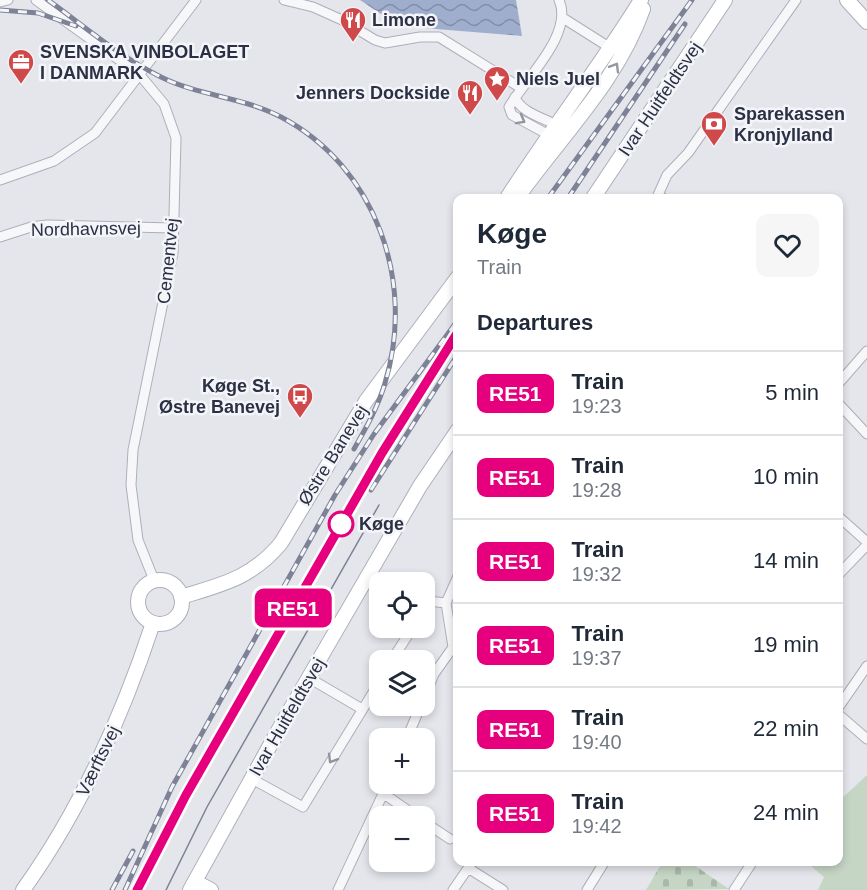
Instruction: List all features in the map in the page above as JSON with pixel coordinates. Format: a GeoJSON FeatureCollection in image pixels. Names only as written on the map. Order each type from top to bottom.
{"type":"FeatureCollection","features":[{"type":"Feature","properties":{"kind":"street"},"geometry":{"type":"LineString","coordinates":[[0,2],[8,0]]}},
{"type":"Feature","properties":{"kind":"street","name":"Cementvej"},"geometry":{"type":"LineString","coordinates":[[36,0],[139,74],[164,104],[176,138],[173,228],[168,281],[133,450],[131,485],[138,540],[154,580]]}},
{"type":"Feature","properties":{"kind":"street"},"geometry":{"type":"LineString","coordinates":[[0,180],[54,162],[95,133],[195,0]]}},
{"type":"Feature","properties":{"kind":"street"},"geometry":{"type":"LineString","coordinates":[[284,0],[313,7],[385,43],[420,37],[439,37],[521,88]]}},
{"type":"Feature","properties":{"kind":"street"},"geometry":{"type":"LineString","coordinates":[[558,133],[510,113],[509,106],[556,39],[563,18],[559,0]]}},
{"type":"Feature","properties":{"kind":"street"},"geometry":{"type":"LineString","coordinates":[[520,194],[642,0]]}},
{"type":"Feature","properties":{"kind":"street"},"geometry":{"type":"LineString","coordinates":[[510,194],[558,133],[605,84],[633,36],[646,0]]}},
{"type":"Feature","properties":{"kind":"street","name":"Ivar Huitfeldtsvej"},"geometry":{"type":"LineString","coordinates":[[596,194],[725,0]]}},
{"type":"Feature","properties":{"kind":"street"},"geometry":{"type":"LineString","coordinates":[[660,194],[667,175],[688,153],[796,0]]}},
{"type":"Feature","properties":{"kind":"street"},"geometry":{"type":"LineString","coordinates":[[847,0],[867,22]]}},
{"type":"Feature","properties":{"kind":"street"},"geometry":{"type":"LineString","coordinates":[[563,18],[612,49]]}},
{"type":"Feature","properties":{"kind":"street","name":"Nordhavnsvej"},"geometry":{"type":"LineString","coordinates":[[0,237],[31,227],[47,225],[173,228]]}},
{"type":"Feature","properties":{"kind":"street","name":"Østre Banevej"},"geometry":{"type":"LineString","coordinates":[[181,597],[232,581],[266,561],[281,543],[366,401],[453,284]]}},
{"type":"Feature","properties":{"kind":"street"},"geometry":{"type":"LineString","coordinates":[[843,378],[867,351]]}},
{"type":"Feature","properties":{"kind":"street"},"geometry":{"type":"LineString","coordinates":[[843,408],[867,434]]}},
{"type":"Feature","properties":{"kind":"street","name":"Ivar Huitfeldtsvej"},"geometry":{"type":"LineString","coordinates":[[193,887],[309,678],[420,486],[453,437]]}},
{"type":"Feature","properties":{"kind":"street"},"geometry":{"type":"LineString","coordinates":[[843,521],[867,544],[843,570]]}},
{"type":"Feature","properties":{"kind":"street"},"geometry":{"type":"LineString","coordinates":[[154,580],[168,581],[179,590],[181,597],[180,612],[169,622],[153,623],[141,615],[137,601],[142,588],[154,580]]}},
{"type":"Feature","properties":{"kind":"street"},"geometry":{"type":"LineString","coordinates":[[453,586],[446,603],[453,635]]}},
{"type":"Feature","properties":{"kind":"street"},"geometry":{"type":"LineString","coordinates":[[435,602],[446,603]]}},
{"type":"Feature","properties":{"kind":"street","name":"Værftsvej"},"geometry":{"type":"LineString","coordinates":[[22,890],[45,859],[74,810],[115,728],[153,623]]}},
{"type":"Feature","properties":{"kind":"street"},"geometry":{"type":"LineString","coordinates":[[435,673],[453,647]]}},
{"type":"Feature","properties":{"kind":"street"},"geometry":{"type":"LineString","coordinates":[[843,701],[867,666]]}},
{"type":"Feature","properties":{"kind":"street"},"geometry":{"type":"LineString","coordinates":[[309,678],[362,709]]}},
{"type":"Feature","properties":{"kind":"street"},"geometry":{"type":"LineString","coordinates":[[252,779],[303,807],[369,698]]}},
{"type":"Feature","properties":{"kind":"street"},"geometry":{"type":"LineString","coordinates":[[843,718],[867,739]]}},
{"type":"Feature","properties":{"kind":"street"},"geometry":{"type":"LineString","coordinates":[[338,890],[384,794],[401,806]]}},
{"type":"Feature","properties":{"kind":"street"},"geometry":{"type":"LineString","coordinates":[[435,829],[450,839]]}},
{"type":"Feature","properties":{"kind":"street"},"geometry":{"type":"LineString","coordinates":[[453,890],[470,866]]}},
{"type":"Feature","properties":{"kind":"street"},"geometry":{"type":"LineString","coordinates":[[472,866],[503,890]]}},
{"type":"Feature","properties":{"kind":"street"},"geometry":{"type":"LineString","coordinates":[[587,890],[602,866]]}},
{"type":"Feature","properties":{"kind":"street"},"geometry":{"type":"LineString","coordinates":[[734,890],[750,866]]}},
{"type":"Feature","properties":{"kind":"street"},"geometry":{"type":"LineString","coordinates":[[193,887],[211,890]]}},
{"type":"Feature","properties":{"kind":"green space"},"geometry":{"type":"Polygon","coordinates":[[[867,775],[867,890],[818,890],[824,877],[811,866],[843,866],[843,797],[867,775]]]}},
{"type":"Feature","properties":{"kind":"green space"},"geometry":{"type":"Polygon","coordinates":[[[660,866],[695,866],[729,889],[646,890],[660,866]]]}},
{"type":"Feature","properties":{"kind":"water"},"geometry":{"type":"Polygon","coordinates":[[[360,0],[516,0],[522,36],[399,26],[360,0]]]}},
{"type":"Feature","properties":{"kind":"tram line"},"geometry":{"type":"LineString","coordinates":[[166,890],[207,807],[379,505]]}},
{"type":"Feature","properties":{"kind":"railway"},"geometry":{"type":"LineString","coordinates":[[48,0],[117,51],[161,77],[190,88],[252,105],[281,117],[314,139],[342,165],[364,197],[380,231],[391,268],[395,306],[393,345],[385,383],[375,409],[354,449]]}},
{"type":"Feature","properties":{"kind":"railway"},"geometry":{"type":"LineString","coordinates":[[551,194],[692,0]]}},
{"type":"Feature","properties":{"kind":"railway"},"geometry":{"type":"LineString","coordinates":[[0,10],[38,13],[76,26]]}},
{"type":"Feature","properties":{"kind":"railway"},"geometry":{"type":"LineString","coordinates":[[571,194],[685,24]]}},
{"type":"Feature","properties":{"kind":"railway"},"geometry":{"type":"LineString","coordinates":[[125,890],[172,787],[335,495],[374,434],[453,327]]}},
{"type":"Feature","properties":{"kind":"railway"},"geometry":{"type":"LineString","coordinates":[[137,890],[192,784],[382,453],[437,362]]}},
{"type":"Feature","properties":{"kind":"railway"},"geometry":{"type":"LineString","coordinates":[[371,490],[453,362]]}},
{"type":"Feature","properties":{"kind":"railway"},"geometry":{"type":"LineString","coordinates":[[112,890],[133,851]]}},
{"type":"Feature","properties":{"kind":"train","name":"RE51"},"geometry":{"type":"LineString","coordinates":[[137,890],[186,795],[382,453],[419,390],[453,339]]}},
{"type":"Feature","properties":{"kind":"place","name":"Limone"},"geometry":{"type":"Point","coordinates":[353,43]}},
{"type":"Feature","properties":{"kind":"place","name":"SVENSKA VINBOLAGET I DANMARK"},"geometry":{"type":"Point","coordinates":[21,85]}},
{"type":"Feature","properties":{"kind":"place","name":"Niels Juel"},"geometry":{"type":"Point","coordinates":[497,102]}},
{"type":"Feature","properties":{"kind":"place","name":"Jenners Dockside"},"geometry":{"type":"Point","coordinates":[470,116]}},
{"type":"Feature","properties":{"kind":"place","name":"Sparekassen Kronjylland"},"geometry":{"type":"Point","coordinates":[714,147]}},
{"type":"Feature","properties":{"kind":"place","name":"Køge St., Østre Banevej"},"geometry":{"type":"Point","coordinates":[300,419]}},
{"type":"Feature","properties":{"kind":"place","name":"Køge"},"geometry":{"type":"Point","coordinates":[341,524]}}]}
